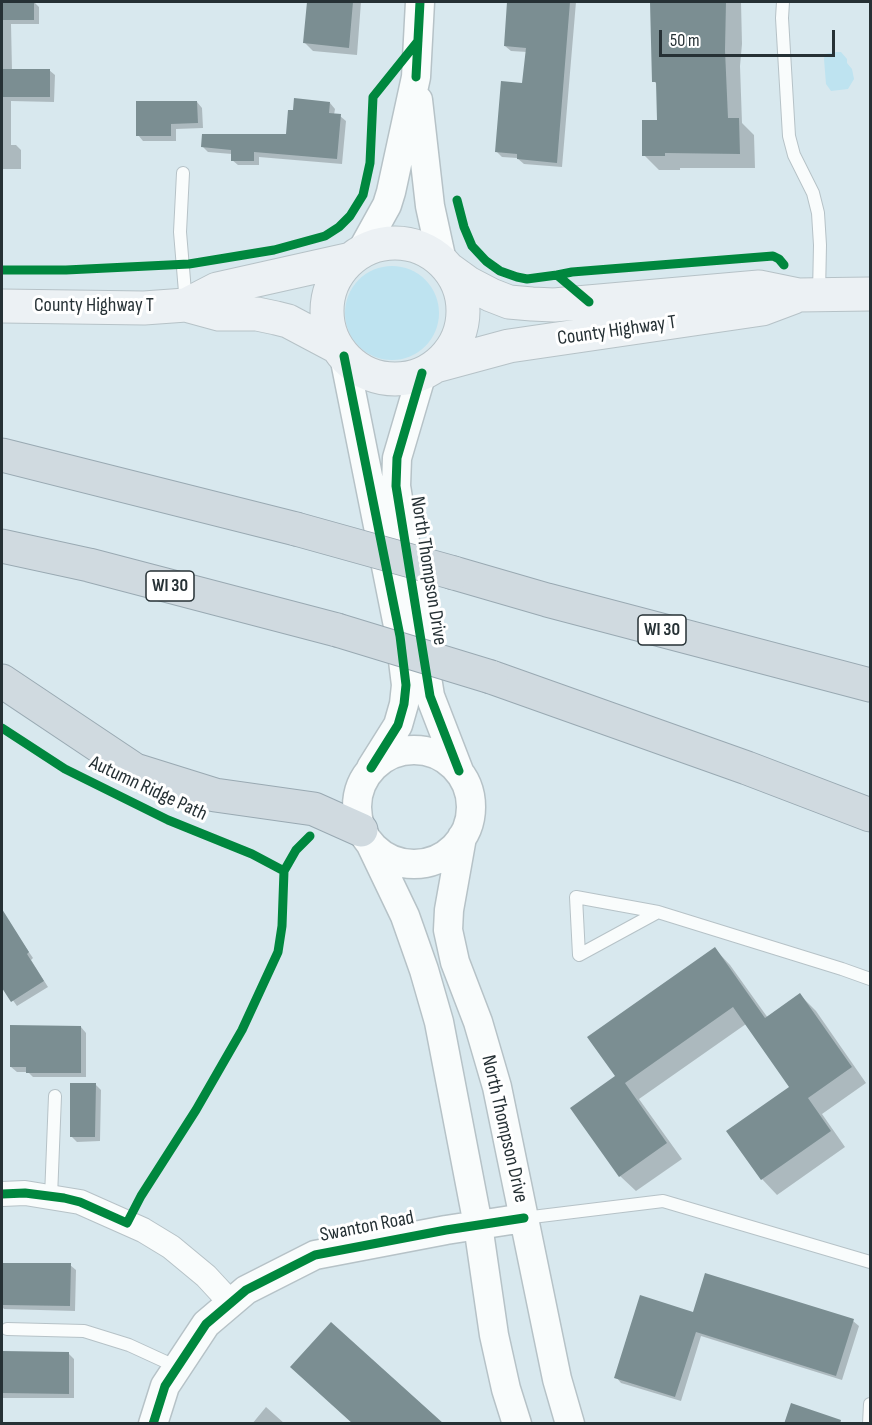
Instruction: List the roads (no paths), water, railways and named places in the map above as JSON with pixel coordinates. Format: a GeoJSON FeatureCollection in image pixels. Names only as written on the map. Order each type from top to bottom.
{"type":"FeatureCollection","features":[{"type":"Feature","properties":{"kind":"highway","name":"WI 30"},"geometry":{"type":"LineString","coordinates":[[2,455],[296,529],[547,600],[870,685]]}},
{"type":"Feature","properties":{"kind":"highway","name":"WI 30"},"geometry":{"type":"LineString","coordinates":[[2,546],[89,565],[337,630],[491,677],[747,768],[870,815]]}},
{"type":"Feature","properties":{"kind":"highway"},"geometry":{"type":"LineString","coordinates":[[2,681],[135,770],[215,795],[314,809],[366,838]]}},
{"type":"Feature","properties":{"kind":"main road"},"geometry":{"type":"LineString","coordinates":[[384,244],[409,244],[426,251],[446,266],[461,292],[463,316],[458,339],[444,359],[428,370],[404,378],[382,378],[361,370],[341,351],[331,332],[327,317],[328,301],[332,285],[340,271],[356,256],[384,244]]}},
{"type":"Feature","properties":{"kind":"main road","name":"County Highway T"},"geometry":{"type":"LineString","coordinates":[[186,305],[217,289],[356,256]]}},
{"type":"Feature","properties":{"kind":"main road","name":"County Highway T"},"geometry":{"type":"LineString","coordinates":[[446,266],[468,283],[509,302],[554,305],[759,287],[808,295],[870,294]]}},
{"type":"Feature","properties":{"kind":"main road","name":"County Highway T"},"geometry":{"type":"LineString","coordinates":[[428,370],[509,346],[762,309],[808,295]]}},
{"type":"Feature","properties":{"kind":"main road","name":"County Highway T"},"geometry":{"type":"LineString","coordinates":[[2,306],[144,308],[186,305],[219,314],[257,314],[288,321],[341,351]]}},
{"type":"Feature","properties":{"kind":"street"},"geometry":{"type":"LineString","coordinates":[[420,2],[416,77],[430,206],[446,266]]}},
{"type":"Feature","properties":{"kind":"street"},"geometry":{"type":"LineString","coordinates":[[356,256],[389,198],[416,77]]}},
{"type":"Feature","properties":{"kind":"street","name":"North Thompson Drive"},"geometry":{"type":"LineString","coordinates":[[341,351],[400,636],[406,685],[404,704],[398,724],[371,768]]}},
{"type":"Feature","properties":{"kind":"street","name":"North Thompson Drive"},"geometry":{"type":"LineString","coordinates":[[428,370],[397,458],[396,486],[430,696],[459,771]]}},
{"type":"Feature","properties":{"kind":"street"},"geometry":{"type":"LineString","coordinates":[[406,750],[426,751],[444,758],[459,771],[468,787],[471,804],[470,821],[462,837],[451,851],[436,860],[419,864],[401,863],[385,856],[366,838],[357,814],[357,798],[362,782],[371,768],[387,756],[406,750]]}},
{"type":"Feature","properties":{"kind":"street","name":"North Thompson Drive"},"geometry":{"type":"LineString","coordinates":[[462,837],[449,910],[448,930],[455,962],[478,1022],[497,1087],[557,1379],[570,1424]]}},
{"type":"Feature","properties":{"kind":"street","name":"North Thompson Drive"},"geometry":{"type":"LineString","coordinates":[[366,838],[405,916],[439,1022],[478,1225],[494,1335],[506,1389],[517,1424]]}},
{"type":"Feature","properties":{"kind":"street"},"geometry":{"type":"LineString","coordinates":[[2,1194],[26,1193],[80,1202],[143,1230],[189,1261],[231,1303]]}},
{"type":"Feature","properties":{"kind":"street","name":"Swanton Road"},"geometry":{"type":"LineString","coordinates":[[153,1424],[165,1386],[206,1324],[246,1290],[315,1255],[524,1218]]}},
{"type":"Feature","properties":{"kind":"lane"},"geometry":{"type":"LineString","coordinates":[[783,2],[789,136],[794,155],[813,193],[818,213],[820,245],[808,295]]}},
{"type":"Feature","properties":{"kind":"lane"},"geometry":{"type":"LineString","coordinates":[[183,173],[180,232],[186,305]]}},
{"type":"Feature","properties":{"kind":"lane"},"geometry":{"type":"LineString","coordinates":[[658,912],[579,955],[576,897],[658,912],[842,969],[870,980]]}},
{"type":"Feature","properties":{"kind":"lane"},"geometry":{"type":"LineString","coordinates":[[51,1197],[55,1096]]}},
{"type":"Feature","properties":{"kind":"lane"},"geometry":{"type":"LineString","coordinates":[[524,1218],[663,1201],[870,1262]]}},
{"type":"Feature","properties":{"kind":"lane"},"geometry":{"type":"LineString","coordinates":[[7,1329],[84,1331],[129,1345],[177,1367]]}},
{"type":"Feature","properties":{"kind":"lane"},"geometry":{"type":"LineString","coordinates":[[869,1424],[870,1404]]}}]}
